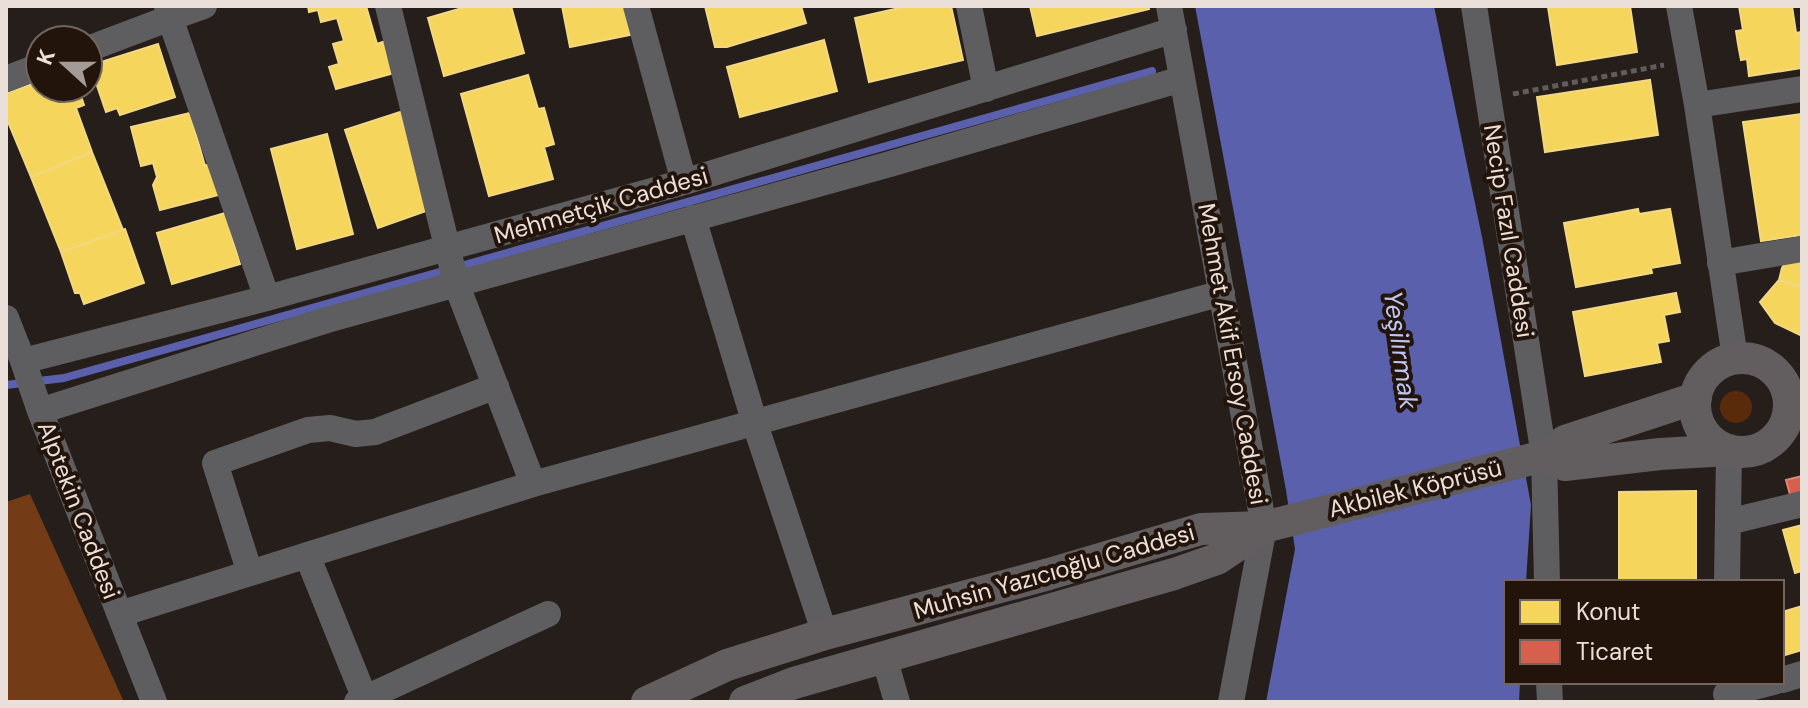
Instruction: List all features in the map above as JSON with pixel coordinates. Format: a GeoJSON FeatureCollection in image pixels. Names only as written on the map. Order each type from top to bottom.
{"type":"FeatureCollection","features":[{"type":"Feature","properties":{"kind":"main road"},"geometry":{"type":"LineString","coordinates":[[1535,458],[1565,465],[1660,454],[1745,452],[1761,448],[1793,423],[1785,385],[1790,371],[1735,358],[1713,368],[1699,387],[1696,412],[1707,435],[1729,450]]}},
{"type":"Feature","properties":{"kind":"main road"},"geometry":{"type":"LineString","coordinates":[[1535,458],[1565,441],[1696,398]]}},
{"type":"Feature","properties":{"kind":"main road","name":"Akbilek Köprüsü"},"geometry":{"type":"LineString","coordinates":[[1274,524],[1535,458]]}},
{"type":"Feature","properties":{"kind":"main road","name":"Muhsin Yazıcıoğlu Caddesi"},"geometry":{"type":"LineString","coordinates":[[647,702],[727,665],[825,634],[1049,574],[1201,529],[1274,524]]}},
{"type":"Feature","properties":{"kind":"main road","name":"Muhsin Yazıcıoğlu Caddesi"},"geometry":{"type":"LineString","coordinates":[[745,702],[794,683],[1174,574],[1217,559],[1274,524]]}},
{"type":"Feature","properties":{"kind":"street"},"geometry":{"type":"LineString","coordinates":[[104,42],[169,12],[204,6]]}},
{"type":"Feature","properties":{"kind":"street"},"geometry":{"type":"LineString","coordinates":[[388,6],[456,283],[533,484]]}},
{"type":"Feature","properties":{"kind":"street"},"geometry":{"type":"LineString","coordinates":[[636,6],[684,182]]}},
{"type":"Feature","properties":{"kind":"street"},"geometry":{"type":"LineString","coordinates":[[969,6],[986,89]]}},
{"type":"Feature","properties":{"kind":"street","name":"Necip Fazıl Caddesi"},"geometry":{"type":"LineString","coordinates":[[1474,6],[1535,458],[1547,580]]}},
{"type":"Feature","properties":{"kind":"street"},"geometry":{"type":"LineString","coordinates":[[1679,6],[1735,358]]}},
{"type":"Feature","properties":{"kind":"street"},"geometry":{"type":"LineString","coordinates":[[169,12],[267,298]]}},
{"type":"Feature","properties":{"kind":"street","name":"Mehmetçik Caddesi"},"geometry":{"type":"LineString","coordinates":[[23,361],[267,298],[684,182],[986,89],[1172,18]]}},
{"type":"Feature","properties":{"kind":"street","name":"Mehmet Akif Ersoy Caddesi"},"geometry":{"type":"LineString","coordinates":[[1172,18],[1222,293],[1274,524],[1231,702]]}},
{"type":"Feature","properties":{"kind":"street","name":"Mehmetçik Caddesi"},"geometry":{"type":"LineString","coordinates":[[40,411],[327,320],[890,164],[1182,79]]}},
{"type":"Feature","properties":{"kind":"street"},"geometry":{"type":"LineString","coordinates":[[1697,105],[1802,89]]}},
{"type":"Feature","properties":{"kind":"street"},"geometry":{"type":"LineString","coordinates":[[693,218],[755,423],[825,634]]}},
{"type":"Feature","properties":{"kind":"street"},"geometry":{"type":"LineString","coordinates":[[1720,263],[1802,249]]}},
{"type":"Feature","properties":{"kind":"street"},"geometry":{"type":"LineString","coordinates":[[120,614],[533,484],[1222,293]]}},
{"type":"Feature","properties":{"kind":"street","name":"Alptekin Caddesi"},"geometry":{"type":"LineString","coordinates":[[6,318],[154,702]]}},
{"type":"Feature","properties":{"kind":"street"},"geometry":{"type":"LineString","coordinates":[[250,573],[215,463],[308,430],[330,428],[356,434],[375,432],[496,386]]}},
{"type":"Feature","properties":{"kind":"street"},"geometry":{"type":"LineString","coordinates":[[1727,580],[1729,450]]}},
{"type":"Feature","properties":{"kind":"street"},"geometry":{"type":"LineString","coordinates":[[1728,522],[1802,504]]}},
{"type":"Feature","properties":{"kind":"street"},"geometry":{"type":"LineString","coordinates":[[307,555],[361,700],[548,614]]}},
{"type":"Feature","properties":{"kind":"street"},"geometry":{"type":"LineString","coordinates":[[884,657],[897,702]]}},
{"type":"Feature","properties":{"kind":"street"},"geometry":{"type":"LineString","coordinates":[[1726,693],[1765,684]]}},
{"type":"Feature","properties":{"kind":"path"},"geometry":{"type":"LineString","coordinates":[[1488,98],[1663,66]]}},
{"type":"Feature","properties":{"kind":"shaded area"},"geometry":{"type":"Polygon","coordinates":[[[1736,391],[1747,396],[1752,407],[1747,418],[1736,423],[1725,418],[1720,407],[1725,396],[1736,391]]]}},
{"type":"Feature","properties":{"kind":"shaded area"},"geometry":{"type":"Polygon","coordinates":[[[30,494],[124,702],[6,702],[6,502],[30,494]]]}},
{"type":"Feature","properties":{"kind":"water","name":"Yeşilırmak"},"geometry":{"type":"Polygon","coordinates":[[[1195,6],[1434,6],[1482,237],[1531,505],[1526,580],[1504,580],[1504,684],[1520,684],[1519,702],[1266,702],[1295,549],[1195,6]]]}},
{"type":"Feature","properties":{"kind":"building: Konut"},"geometry":{"type":"Polygon","coordinates":[[[308,6],[366,6],[377,44],[385,41],[394,73],[336,89],[329,67],[339,64],[333,44],[344,41],[337,18],[321,22],[318,10],[309,12],[308,6]]]}},
{"type":"Feature","properties":{"kind":"building: Konut"},"geometry":{"type":"Polygon","coordinates":[[[469,6],[511,6],[524,53],[444,76],[428,18],[469,6]]]}},
{"type":"Feature","properties":{"kind":"building: Konut"},"geometry":{"type":"Polygon","coordinates":[[[562,6],[624,6],[630,35],[570,47],[562,6]]]}},
{"type":"Feature","properties":{"kind":"building: Konut"},"geometry":{"type":"Polygon","coordinates":[[[705,6],[801,6],[806,23],[727,47],[715,47],[705,6]]]}},
{"type":"Feature","properties":{"kind":"building: Konut"},"geometry":{"type":"Polygon","coordinates":[[[908,6],[951,6],[963,60],[869,82],[855,18],[908,6]]]}},
{"type":"Feature","properties":{"kind":"building: Konut"},"geometry":{"type":"Polygon","coordinates":[[[1030,6],[1148,6],[1149,9],[1037,36],[1030,6]]]}},
{"type":"Feature","properties":{"kind":"building: Konut"},"geometry":{"type":"Polygon","coordinates":[[[1630,6],[1637,52],[1557,65],[1548,7],[1630,6]]]}},
{"type":"Feature","properties":{"kind":"building: Konut"},"geometry":{"type":"Polygon","coordinates":[[[1739,6],[1792,6],[1796,33],[1801,32],[1802,68],[1749,76],[1747,59],[1741,60],[1736,31],[1743,30],[1739,6]]]}},
{"type":"Feature","properties":{"kind":"building: Konut"},"geometry":{"type":"Polygon","coordinates":[[[824,40],[837,91],[740,117],[727,67],[824,40]]]}},
{"type":"Feature","properties":{"kind":"building: Konut"},"geometry":{"type":"Polygon","coordinates":[[[158,44],[175,97],[120,115],[117,108],[106,112],[103,104],[104,61],[158,44]]]}},
{"type":"Feature","properties":{"kind":"building: Konut"},"geometry":{"type":"Polygon","coordinates":[[[528,75],[538,109],[544,108],[554,144],[544,147],[553,179],[489,196],[461,94],[528,75]]]}},
{"type":"Feature","properties":{"kind":"building: Konut"},"geometry":{"type":"Polygon","coordinates":[[[1650,80],[1658,135],[1545,152],[1537,97],[1650,80]]]}},
{"type":"Feature","properties":{"kind":"building: Konut"},"geometry":{"type":"Polygon","coordinates":[[[24,87],[24,104],[84,104],[76,108],[92,152],[31,177],[6,117],[6,94],[24,87]]]}},
{"type":"Feature","properties":{"kind":"building: Konut"},"geometry":{"type":"Polygon","coordinates":[[[400,112],[432,209],[378,228],[345,130],[400,112]]]}},
{"type":"Feature","properties":{"kind":"building: Konut"},"geometry":{"type":"Polygon","coordinates":[[[190,113],[205,166],[212,162],[222,194],[160,210],[153,185],[157,177],[153,163],[141,166],[131,127],[190,113]]]}},
{"type":"Feature","properties":{"kind":"building: Konut"},"geometry":{"type":"Polygon","coordinates":[[[1802,114],[1802,235],[1761,241],[1743,122],[1802,114]]]}},
{"type":"Feature","properties":{"kind":"building: Konut"},"geometry":{"type":"Polygon","coordinates":[[[327,134],[353,234],[297,249],[271,149],[327,134]]]}},
{"type":"Feature","properties":{"kind":"building: Konut"},"geometry":{"type":"Polygon","coordinates":[[[92,152],[123,230],[61,252],[31,177],[92,152]]]}},
{"type":"Feature","properties":{"kind":"building: Konut"},"geometry":{"type":"Polygon","coordinates":[[[1638,209],[1639,214],[1670,209],[1680,263],[1651,268],[1652,273],[1576,287],[1564,223],[1638,209]]]}},
{"type":"Feature","properties":{"kind":"building: Konut"},"geometry":{"type":"Polygon","coordinates":[[[225,213],[240,264],[172,284],[157,233],[225,213]]]}},
{"type":"Feature","properties":{"kind":"building: Konut"},"geometry":{"type":"Polygon","coordinates":[[[125,229],[144,283],[84,304],[80,293],[75,293],[61,252],[125,229]]]}},
{"type":"Feature","properties":{"kind":"building: Konut"},"geometry":{"type":"Polygon","coordinates":[[[1802,259],[1802,287],[1779,280],[1786,261],[1802,259]]]}},
{"type":"Feature","properties":{"kind":"building: Konut"},"geometry":{"type":"Polygon","coordinates":[[[1779,280],[1802,287],[1802,336],[1775,323],[1760,302],[1779,280]]]}},
{"type":"Feature","properties":{"kind":"building: Konut"},"geometry":{"type":"Polygon","coordinates":[[[1676,293],[1680,312],[1664,315],[1669,341],[1657,343],[1661,362],[1585,376],[1573,312],[1676,293]]]}},
{"type":"Feature","properties":{"kind":"building: Konut"},"geometry":{"type":"Polygon","coordinates":[[[1696,491],[1696,580],[1619,580],[1619,492],[1696,491]]]}},
{"type":"Feature","properties":{"kind":"building: Konut"},"geometry":{"type":"Polygon","coordinates":[[[1802,525],[1802,571],[1795,573],[1783,530],[1802,525]]]}},
{"type":"Feature","properties":{"kind":"building: Konut"},"geometry":{"type":"Polygon","coordinates":[[[1802,606],[1802,650],[1784,655],[1784,611],[1802,606]]]}},
{"type":"Feature","properties":{"kind":"building: Ticaret"},"geometry":{"type":"Polygon","coordinates":[[[1802,476],[1802,499],[1792,502],[1786,480],[1802,476]]]}},
{"type":"Feature","properties":{"kind":"waterway"},"geometry":{"type":"LineString","coordinates":[[6,385],[64,378],[1152,71]]}}]}
